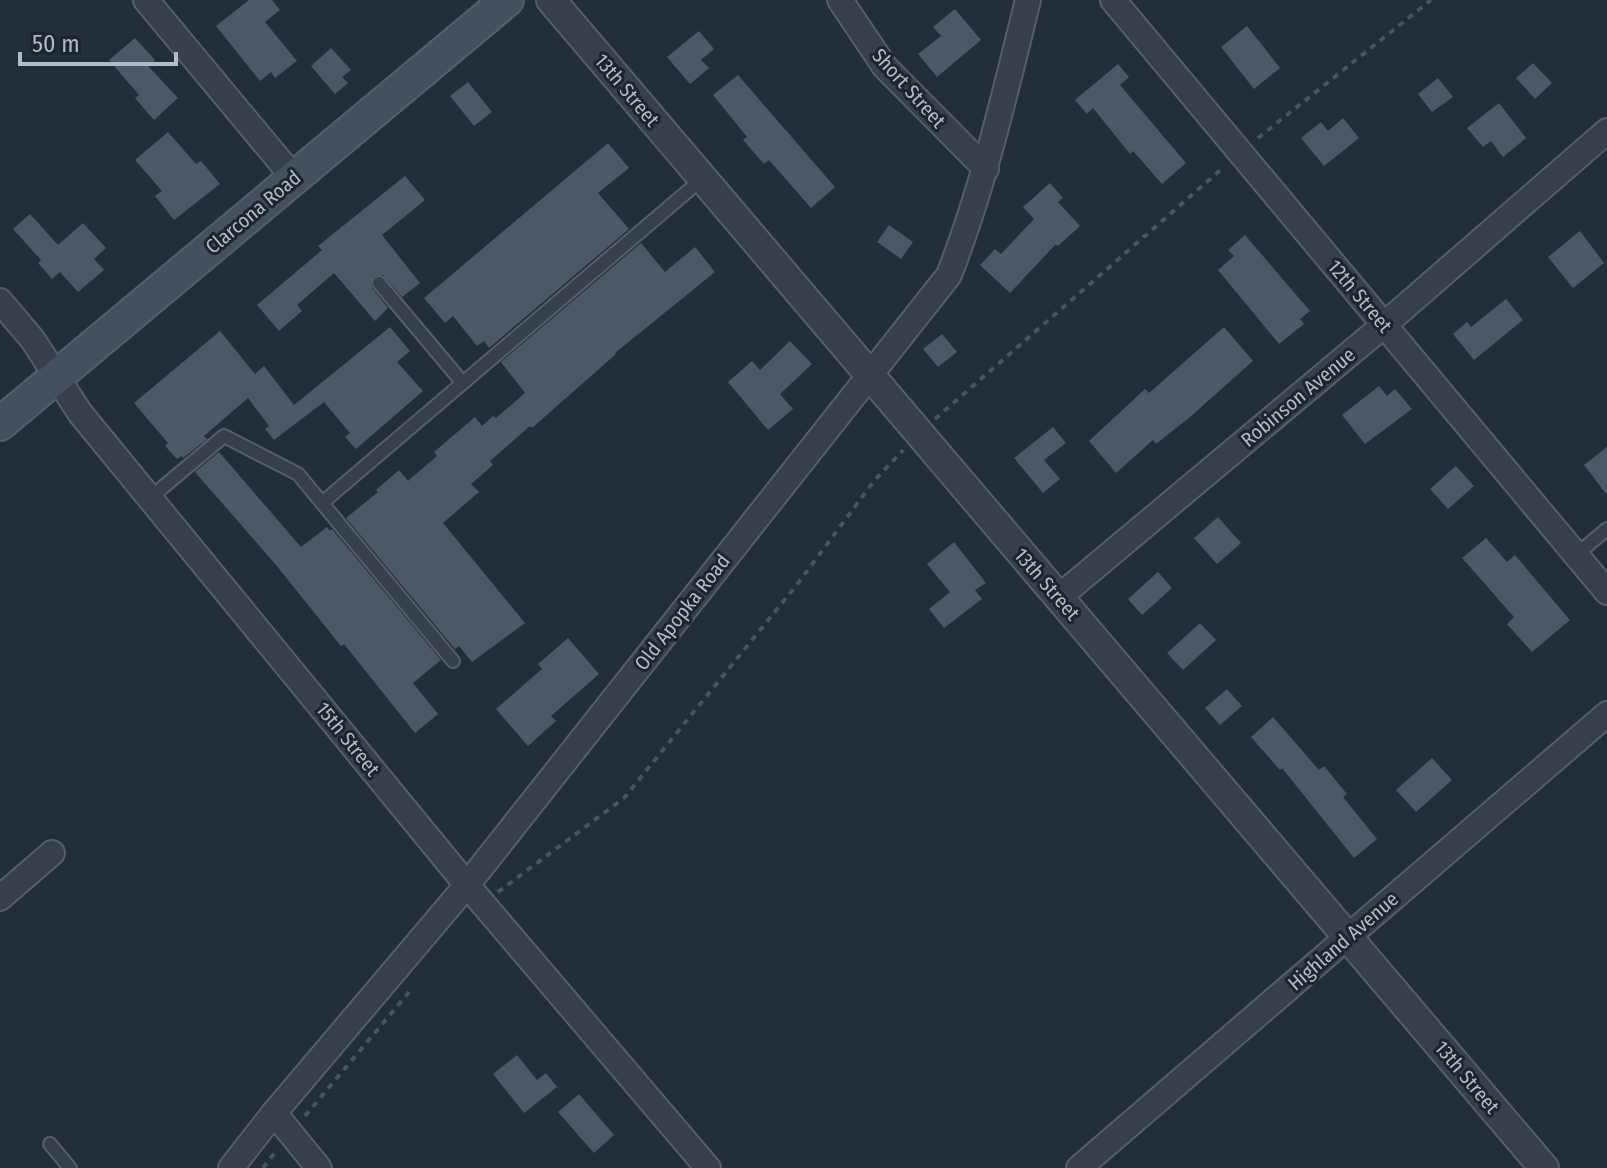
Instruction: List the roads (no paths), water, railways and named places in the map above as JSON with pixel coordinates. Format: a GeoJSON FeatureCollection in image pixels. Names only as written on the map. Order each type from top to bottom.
{"type":"FeatureCollection","features":[{"type":"Feature","properties":{"kind":"main road","name":"Clarcona Road"},"geometry":{"type":"LineString","coordinates":[[0,424],[507,0]]}},
{"type":"Feature","properties":{"kind":"street"},"geometry":{"type":"LineString","coordinates":[[146,0],[294,178]]}},
{"type":"Feature","properties":{"kind":"street","name":"13th Street"},"geometry":{"type":"LineString","coordinates":[[551,0],[1544,1168]]}},
{"type":"Feature","properties":{"kind":"street","name":"Short Street"},"geometry":{"type":"LineString","coordinates":[[840,0],[885,67],[986,169]]}},
{"type":"Feature","properties":{"kind":"street","name":"Old Apopka Road"},"geometry":{"type":"LineString","coordinates":[[231,1168],[274,1113],[475,894],[868,375],[949,275],[973,214],[986,169],[1028,0]]}},
{"type":"Feature","properties":{"kind":"street","name":"12th Street"},"geometry":{"type":"LineString","coordinates":[[1113,0],[1607,592]]}},
{"type":"Feature","properties":{"kind":"street","name":"Robinson Avenue"},"geometry":{"type":"LineString","coordinates":[[1059,597],[1384,325],[1607,131]]}},
{"type":"Feature","properties":{"kind":"street","name":"15th Street"},"geometry":{"type":"LineString","coordinates":[[0,301],[33,340],[80,413],[475,894],[708,1168]]}},
{"type":"Feature","properties":{"kind":"street","name":"Highland Avenue"},"geometry":{"type":"LineString","coordinates":[[1079,1168],[1607,714]]}},
{"type":"Feature","properties":{"kind":"street"},"geometry":{"type":"LineString","coordinates":[[0,898],[52,853]]}},
{"type":"Feature","properties":{"kind":"street"},"geometry":{"type":"LineString","coordinates":[[274,1113],[319,1168]]}},
{"type":"Feature","properties":{"kind":"lane"},"geometry":{"type":"LineString","coordinates":[[322,503],[702,179]]}},
{"type":"Feature","properties":{"kind":"lane"},"geometry":{"type":"LineString","coordinates":[[379,283],[462,382]]}},
{"type":"Feature","properties":{"kind":"lane"},"geometry":{"type":"LineString","coordinates":[[150,498],[224,436],[298,474],[453,661]]}},
{"type":"Feature","properties":{"kind":"lane"},"geometry":{"type":"LineString","coordinates":[[1576,555],[1607,529]]}},
{"type":"Feature","properties":{"kind":"lane"},"geometry":{"type":"LineString","coordinates":[[50,1144],[70,1168]]}}]}
